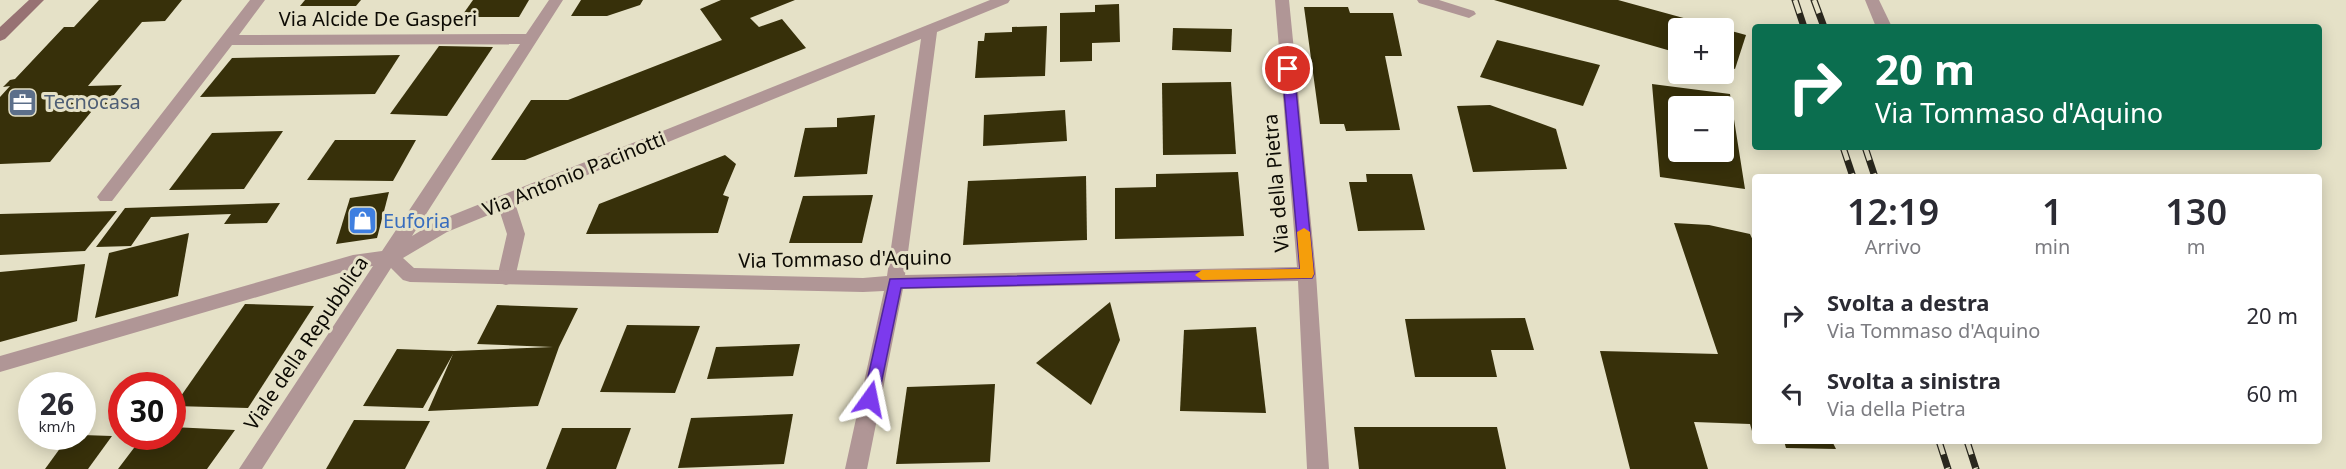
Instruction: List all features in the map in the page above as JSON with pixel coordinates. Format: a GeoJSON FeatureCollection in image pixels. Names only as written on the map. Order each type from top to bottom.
{"type":"FeatureCollection","features":[{"type":"Feature","properties":{"kind":"main road"},"geometry":{"type":"LineString","coordinates":[[0,36],[37,0]]}},
{"type":"Feature","properties":{"kind":"street","name":"Via Alcide De Gasperi"},"geometry":{"type":"LineString","coordinates":[[106,197],[258,0]]}},
{"type":"Feature","properties":{"kind":"street","name":"Viale della Repubblica"},"geometry":{"type":"LineString","coordinates":[[250,469],[556,0]]}},
{"type":"Feature","properties":{"kind":"street","name":"Via Antonio Pacinotti"},"geometry":{"type":"LineString","coordinates":[[0,364],[353,262],[390,257],[441,227],[506,203],[1003,0]]}},
{"type":"Feature","properties":{"kind":"street","name":"Via della Pietra"},"geometry":{"type":"LineString","coordinates":[[1282,0],[1307,274],[1318,469]]}},
{"type":"Feature","properties":{"kind":"street"},"geometry":{"type":"LineString","coordinates":[[1424,0],[1469,14]]}},
{"type":"Feature","properties":{"kind":"street"},"geometry":{"type":"LineString","coordinates":[[1872,0],[1883,24]]}},
{"type":"Feature","properties":{"kind":"street"},"geometry":{"type":"LineString","coordinates":[[856,469],[895,283],[930,29]]}},
{"type":"Feature","properties":{"kind":"street","name":"Via Alcide De Gasperi"},"geometry":{"type":"LineString","coordinates":[[225,40],[530,39]]}},
{"type":"Feature","properties":{"kind":"street"},"geometry":{"type":"LineString","coordinates":[[506,203],[516,234],[506,278]]}},
{"type":"Feature","properties":{"kind":"street","name":"Via Tommaso d'Aquino"},"geometry":{"type":"LineString","coordinates":[[390,257],[410,275],[862,285],[1307,274]]}},
{"type":"Feature","properties":{"kind":"building"},"geometry":{"type":"Polygon","coordinates":[[[99,0],[182,0],[165,21],[142,22],[88,86],[122,85],[105,106],[96,106],[50,162],[0,164],[0,97],[10,86],[3,87],[10,80],[15,79],[64,27],[74,27],[99,0]]]}},
{"type":"Feature","properties":{"kind":"building"},"geometry":{"type":"Polygon","coordinates":[[[305,0],[361,0],[356,6],[300,6],[305,0]]]}},
{"type":"Feature","properties":{"kind":"building"},"geometry":{"type":"Polygon","coordinates":[[[473,0],[529,0],[519,17],[461,17],[473,0]]]}},
{"type":"Feature","properties":{"kind":"building"},"geometry":{"type":"Polygon","coordinates":[[[581,0],[643,0],[640,5],[607,16],[571,16],[581,0]]]}},
{"type":"Feature","properties":{"kind":"building"},"geometry":{"type":"Polygon","coordinates":[[[721,0],[795,0],[750,18],[759,27],[782,19],[806,48],[525,160],[491,160],[531,100],[568,100],[722,40],[700,9],[721,0]]]}},
{"type":"Feature","properties":{"kind":"building"},"geometry":{"type":"Polygon","coordinates":[[[1494,0],[1618,0],[1684,18],[1668,18],[1668,50],[1494,0]]]}},
{"type":"Feature","properties":{"kind":"building"},"geometry":{"type":"Polygon","coordinates":[[[1119,4],[1120,42],[1092,43],[1092,61],[1060,62],[1060,13],[1095,12],[1095,5],[1119,4]]]}},
{"type":"Feature","properties":{"kind":"building"},"geometry":{"type":"Polygon","coordinates":[[[1304,7],[1348,7],[1350,13],[1393,13],[1402,56],[1385,56],[1400,130],[1346,131],[1344,124],[1320,124],[1304,7]]]}},
{"type":"Feature","properties":{"kind":"building"},"geometry":{"type":"Polygon","coordinates":[[[1047,26],[1045,76],[975,78],[978,41],[984,41],[985,33],[1012,32],[1012,27],[1047,26]]]}},
{"type":"Feature","properties":{"kind":"building"},"geometry":{"type":"Polygon","coordinates":[[[1173,28],[1232,29],[1231,52],[1172,50],[1173,28]]]}},
{"type":"Feature","properties":{"kind":"building"},"geometry":{"type":"Polygon","coordinates":[[[1734,32],[1746,35],[1734,69],[1734,32]]]}},
{"type":"Feature","properties":{"kind":"building"},"geometry":{"type":"Polygon","coordinates":[[[1497,40],[1600,65],[1583,106],[1480,77],[1497,40]]]}},
{"type":"Feature","properties":{"kind":"building"},"geometry":{"type":"Polygon","coordinates":[[[439,46],[493,47],[447,116],[390,114],[439,46]]]}},
{"type":"Feature","properties":{"kind":"building"},"geometry":{"type":"Polygon","coordinates":[[[400,55],[375,94],[200,97],[232,58],[400,55]]]}},
{"type":"Feature","properties":{"kind":"building"},"geometry":{"type":"Polygon","coordinates":[[[1231,82],[1236,154],[1163,155],[1162,83],[1231,82]]]}},
{"type":"Feature","properties":{"kind":"building"},"geometry":{"type":"Polygon","coordinates":[[[1652,84],[1730,94],[1730,96],[1668,96],[1668,162],[1734,162],[1734,119],[1745,189],[1660,177],[1652,84]]]}},
{"type":"Feature","properties":{"kind":"building"},"geometry":{"type":"Polygon","coordinates":[[[1490,105],[1556,129],[1567,169],[1473,172],[1457,106],[1490,105]]]}},
{"type":"Feature","properties":{"kind":"building"},"geometry":{"type":"Polygon","coordinates":[[[1065,110],[1067,141],[983,146],[984,115],[1065,110]]]}},
{"type":"Feature","properties":{"kind":"building"},"geometry":{"type":"Polygon","coordinates":[[[875,115],[867,174],[794,177],[805,128],[837,127],[837,118],[875,115]]]}},
{"type":"Feature","properties":{"kind":"building"},"geometry":{"type":"Polygon","coordinates":[[[283,131],[244,189],[169,190],[212,133],[283,131]]]}},
{"type":"Feature","properties":{"kind":"building"},"geometry":{"type":"Polygon","coordinates":[[[335,140],[416,140],[393,181],[307,180],[335,140]]]}},
{"type":"Feature","properties":{"kind":"building"},"geometry":{"type":"Polygon","coordinates":[[[725,155],[736,164],[723,195],[729,197],[718,233],[586,234],[599,204],[725,155]]]}},
{"type":"Feature","properties":{"kind":"building"},"geometry":{"type":"Polygon","coordinates":[[[1238,172],[1244,236],[1115,239],[1115,188],[1156,187],[1156,174],[1238,172]]]}},
{"type":"Feature","properties":{"kind":"building"},"geometry":{"type":"Polygon","coordinates":[[[1366,174],[1412,174],[1425,230],[1358,231],[1349,182],[1367,182],[1366,174]]]}},
{"type":"Feature","properties":{"kind":"building"},"geometry":{"type":"Polygon","coordinates":[[[1086,176],[1087,240],[963,245],[968,181],[1086,176]]]}},
{"type":"Feature","properties":{"kind":"building"},"geometry":{"type":"Polygon","coordinates":[[[389,192],[377,238],[336,244],[350,198],[389,192]]]}},
{"type":"Feature","properties":{"kind":"building"},"geometry":{"type":"Polygon","coordinates":[[[873,195],[862,243],[789,243],[803,196],[873,195]]]}},
{"type":"Feature","properties":{"kind":"building"},"geometry":{"type":"Polygon","coordinates":[[[280,203],[267,223],[224,224],[231,214],[151,217],[131,246],[96,247],[125,208],[280,203]]]}},
{"type":"Feature","properties":{"kind":"building"},"geometry":{"type":"Polygon","coordinates":[[[117,211],[85,251],[0,255],[0,214],[117,211]]]}},
{"type":"Feature","properties":{"kind":"building"},"geometry":{"type":"Polygon","coordinates":[[[1674,223],[1709,225],[1750,234],[1752,238],[1752,431],[1750,424],[1694,422],[1708,469],[1630,469],[1600,351],[1718,354],[1674,223]]]}},
{"type":"Feature","properties":{"kind":"building"},"geometry":{"type":"Polygon","coordinates":[[[189,233],[178,296],[95,318],[109,253],[189,233]]]}},
{"type":"Feature","properties":{"kind":"building"},"geometry":{"type":"Polygon","coordinates":[[[85,264],[77,321],[0,342],[0,272],[85,264]]]}},
{"type":"Feature","properties":{"kind":"building"},"geometry":{"type":"Polygon","coordinates":[[[1110,302],[1120,340],[1091,405],[1036,363],[1110,302]]]}},
{"type":"Feature","properties":{"kind":"building"},"geometry":{"type":"Polygon","coordinates":[[[245,304],[314,306],[248,408],[186,406],[186,389],[245,304]]]}},
{"type":"Feature","properties":{"kind":"building"},"geometry":{"type":"Polygon","coordinates":[[[497,305],[578,308],[559,347],[538,406],[428,411],[453,354],[423,408],[363,406],[397,349],[454,351],[553,347],[477,344],[497,305]]]}},
{"type":"Feature","properties":{"kind":"building"},"geometry":{"type":"Polygon","coordinates":[[[1525,318],[1534,350],[1491,350],[1497,377],[1415,377],[1405,319],[1525,318]]]}},
{"type":"Feature","properties":{"kind":"building"},"geometry":{"type":"Polygon","coordinates":[[[627,325],[700,326],[675,393],[600,392],[627,325]]]}},
{"type":"Feature","properties":{"kind":"building"},"geometry":{"type":"Polygon","coordinates":[[[1256,327],[1266,413],[1180,411],[1184,330],[1256,327]]]}},
{"type":"Feature","properties":{"kind":"building"},"geometry":{"type":"Polygon","coordinates":[[[800,344],[793,376],[707,379],[716,347],[800,344]]]}},
{"type":"Feature","properties":{"kind":"building"},"geometry":{"type":"Polygon","coordinates":[[[995,384],[990,462],[896,464],[907,387],[995,384]]]}},
{"type":"Feature","properties":{"kind":"building"},"geometry":{"type":"Polygon","coordinates":[[[793,414],[784,464],[678,468],[691,418],[793,414]]]}},
{"type":"Feature","properties":{"kind":"building"},"geometry":{"type":"Polygon","coordinates":[[[354,420],[430,421],[405,469],[326,469],[354,420]]]}},
{"type":"Feature","properties":{"kind":"building"},"geometry":{"type":"Polygon","coordinates":[[[1354,427],[1497,427],[1506,469],[1359,469],[1354,427]]]}},
{"type":"Feature","properties":{"kind":"building"},"geometry":{"type":"Polygon","coordinates":[[[186,428],[235,430],[207,469],[118,469],[132,450],[186,450],[186,428]]]}},
{"type":"Feature","properties":{"kind":"building"},"geometry":{"type":"Polygon","coordinates":[[[562,428],[631,428],[616,469],[546,469],[562,428]]]}},
{"type":"Feature","properties":{"kind":"building"},"geometry":{"type":"Polygon","coordinates":[[[96,435],[108,436],[108,442],[88,469],[45,469],[59,450],[96,450],[96,435]]]}},
{"type":"Feature","properties":{"kind":"building"},"geometry":{"type":"Polygon","coordinates":[[[1785,444],[1834,444],[1836,449],[1786,448],[1785,444]]]}},
{"type":"Feature","properties":{"kind":"railway"},"geometry":{"type":"LineString","coordinates":[[1795,0],[1803,24]]}},
{"type":"Feature","properties":{"kind":"railway"},"geometry":{"type":"LineString","coordinates":[[1814,0],[1823,24]]}},
{"type":"Feature","properties":{"kind":"railway"},"geometry":{"type":"LineString","coordinates":[[1844,150],[1852,174]]}},
{"type":"Feature","properties":{"kind":"railway"},"geometry":{"type":"LineString","coordinates":[[1866,150],[1874,174]]}},
{"type":"Feature","properties":{"kind":"railway"},"geometry":{"type":"LineString","coordinates":[[1940,444],[1948,469]]}},
{"type":"Feature","properties":{"kind":"railway"},"geometry":{"type":"LineString","coordinates":[[1968,444],[1976,469]]}},
{"type":"Feature","properties":{"kind":"slow traffic"},"geometry":{"type":"LineString","coordinates":[[1202,275],[1307,274],[1304,232]]}},
{"type":"Feature","properties":{"kind":"place","name":"Tecnocasa"},"geometry":{"type":"Point","coordinates":[23,102]}},
{"type":"Feature","properties":{"kind":"place","name":"Euforia"},"geometry":{"type":"Point","coordinates":[362,221]}},
{"type":"Feature","properties":{"kind":"route"},"geometry":{"type":"LineString","coordinates":[[870,399],[895,283],[1257,273],[1307,274],[1288,69]]}}]}
